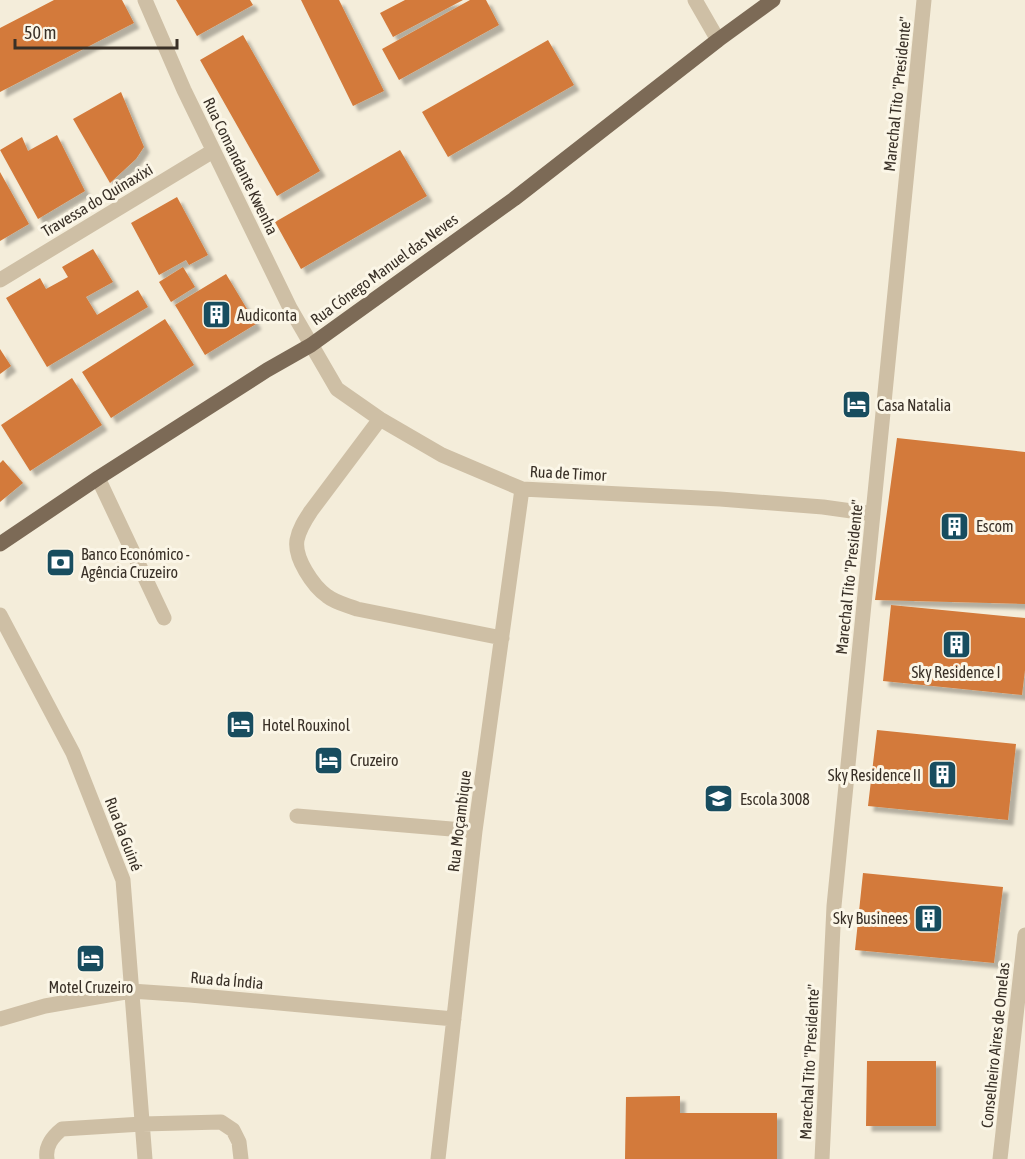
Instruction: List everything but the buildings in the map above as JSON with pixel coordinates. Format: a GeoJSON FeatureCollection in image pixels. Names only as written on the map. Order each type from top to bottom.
{"type":"FeatureCollection","features":[{"type":"Feature","properties":{"kind":"main road","name":"Rua Cónego Manuel das Neves"},"geometry":{"type":"LineString","coordinates":[[0,544],[98,478],[310,345],[514,199],[773,0]]}},
{"type":"Feature","properties":{"kind":"street","name":"Rua Comandante Kwenha"},"geometry":{"type":"LineString","coordinates":[[146,0],[184,90],[310,345]]}},
{"type":"Feature","properties":{"kind":"street"},"geometry":{"type":"LineString","coordinates":[[695,0],[718,40]]}},
{"type":"Feature","properties":{"kind":"street","name":"Marechal Tito \"Presidente\""},"geometry":{"type":"LineString","coordinates":[[822,1159],[834,906],[924,0]]}},
{"type":"Feature","properties":{"kind":"street","name":"Travessa do Quinaxixi"},"geometry":{"type":"LineString","coordinates":[[0,280],[213,151]]}},
{"type":"Feature","properties":{"kind":"street","name":"Rua de Timor"},"geometry":{"type":"LineString","coordinates":[[310,345],[337,389],[380,419],[442,455],[522,489],[720,499],[823,507],[873,514]]}},
{"type":"Feature","properties":{"kind":"street"},"geometry":{"type":"LineString","coordinates":[[380,419],[302,526],[297,542],[299,557],[306,571],[320,590],[338,603],[357,609],[502,638]]}},
{"type":"Feature","properties":{"kind":"street"},"geometry":{"type":"LineString","coordinates":[[98,478],[164,618]]}},
{"type":"Feature","properties":{"kind":"street","name":"Rua Moçambique"},"geometry":{"type":"LineString","coordinates":[[438,1159],[476,831],[522,489]]}},
{"type":"Feature","properties":{"kind":"street","name":"Rua da Guiné"},"geometry":{"type":"LineString","coordinates":[[0,615],[73,753],[123,880],[145,1159]]}},
{"type":"Feature","properties":{"kind":"street"},"geometry":{"type":"LineString","coordinates":[[297,816],[476,831]]}},
{"type":"Feature","properties":{"kind":"street","name":"Conselheiro Aires de Omelas"},"geometry":{"type":"LineString","coordinates":[[1000,1159],[1025,935]]}},
{"type":"Feature","properties":{"kind":"street","name":"Rua da Índia"},"geometry":{"type":"LineString","coordinates":[[0,1019],[45,1006],[131,991],[454,1019]]}},
{"type":"Feature","properties":{"kind":"street"},"geometry":{"type":"LineString","coordinates":[[47,1159],[46,1150],[54,1135],[62,1129],[221,1122],[233,1130],[239,1142],[241,1159]]}},
{"type":"Feature","properties":{"kind":"place","name":"Audiconta"},"geometry":{"type":"Point","coordinates":[216,315]}},
{"type":"Feature","properties":{"kind":"place","name":"Casa Natalia"},"geometry":{"type":"Point","coordinates":[856,405]}},
{"type":"Feature","properties":{"kind":"place","name":"Escom"},"geometry":{"type":"Point","coordinates":[955,526]}},
{"type":"Feature","properties":{"kind":"place","name":"Banco Económico - Agência Cruzeiro"},"geometry":{"type":"Point","coordinates":[60,563]}},
{"type":"Feature","properties":{"kind":"place","name":"Sky Residence I"},"geometry":{"type":"Point","coordinates":[956,644]}},
{"type":"Feature","properties":{"kind":"place","name":"Hotel Rouxinol"},"geometry":{"type":"Point","coordinates":[241,725]}},
{"type":"Feature","properties":{"kind":"place","name":"Cruzeiro"},"geometry":{"type":"Point","coordinates":[329,760]}},
{"type":"Feature","properties":{"kind":"place","name":"Sky Residence II"},"geometry":{"type":"Point","coordinates":[942,775]}},
{"type":"Feature","properties":{"kind":"place","name":"Escola 3008"},"geometry":{"type":"Point","coordinates":[719,799]}},
{"type":"Feature","properties":{"kind":"place","name":"Sky Businees"},"geometry":{"type":"Point","coordinates":[929,918]}},
{"type":"Feature","properties":{"kind":"place","name":"Motel Cruzeiro"},"geometry":{"type":"Point","coordinates":[91,959]}}]}
